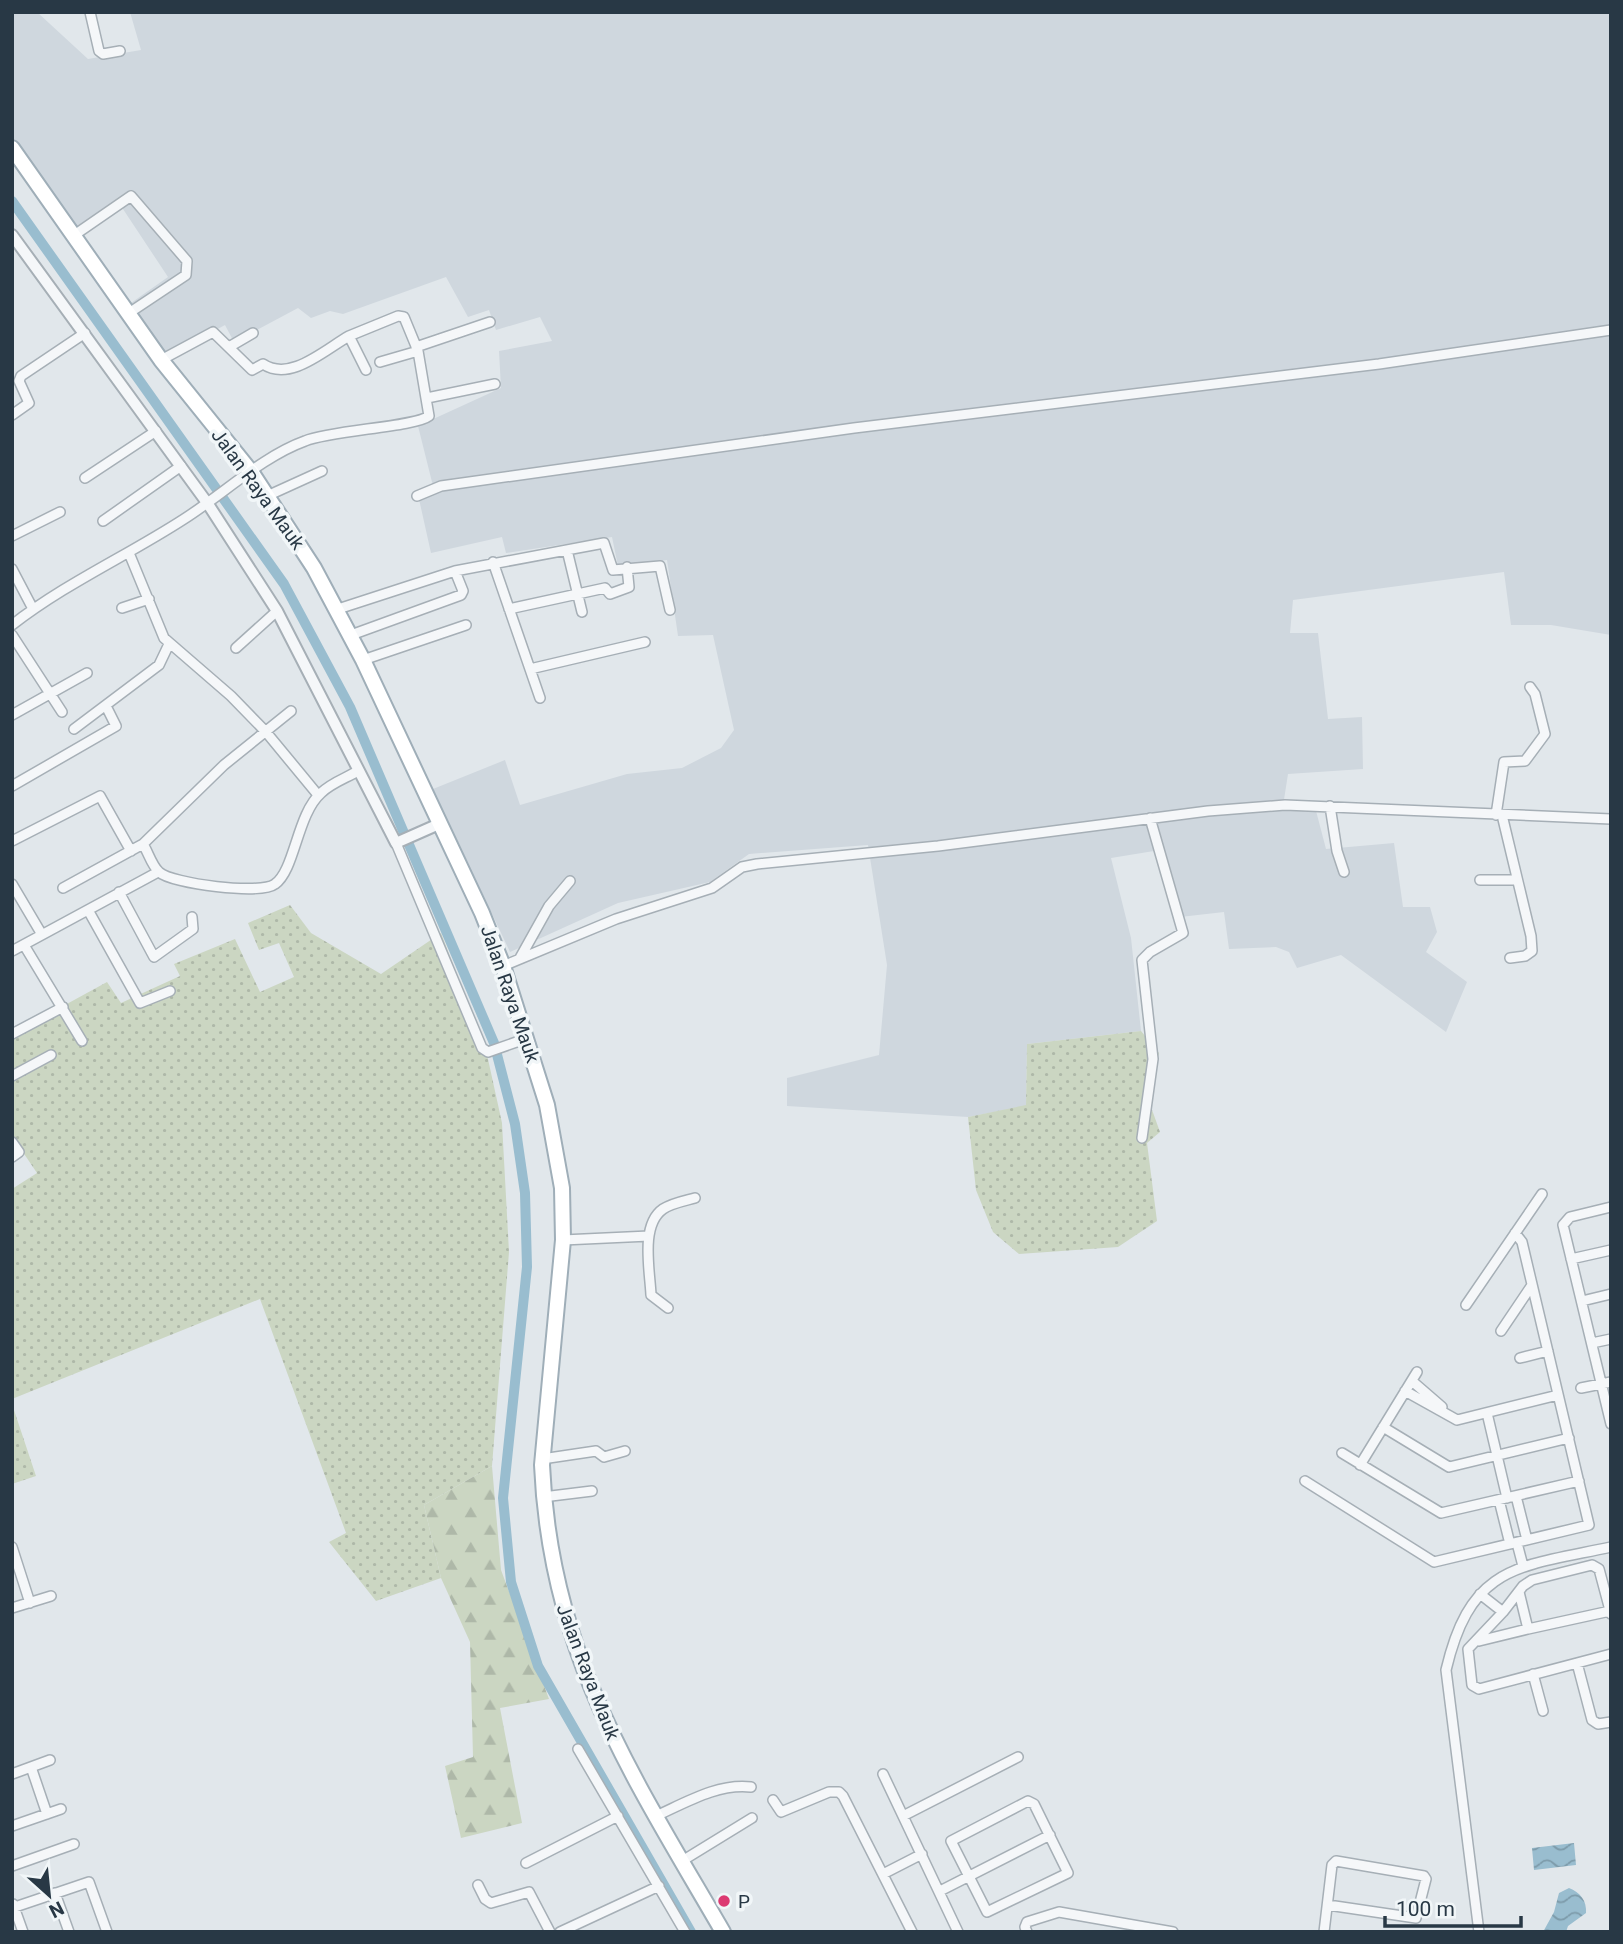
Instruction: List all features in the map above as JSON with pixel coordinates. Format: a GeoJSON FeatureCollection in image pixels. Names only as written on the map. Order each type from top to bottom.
{"type":"FeatureCollection","features":[{"type":"Feature","properties":{"kind":"main road","name":"Jalan Raya Mauk"},"geometry":{"type":"LineString","coordinates":[[12,148],[161,359],[248,476],[267,496],[338,609],[435,826],[503,965],[522,1040],[547,1105],[558,1164],[563,1240],[542,1459],[543,1497],[559,1595],[577,1653],[602,1718],[723,1932]]}},
{"type":"Feature","properties":{"kind":"street"},"geometry":{"type":"LineString","coordinates":[[90,12],[99,51],[103,54],[120,51]]}},
{"type":"Feature","properties":{"kind":"street"},"geometry":{"type":"LineString","coordinates":[[73,236],[131,196],[187,261],[186,275],[129,313]]}},
{"type":"Feature","properties":{"kind":"street"},"geometry":{"type":"LineString","coordinates":[[12,235],[210,502],[277,611],[358,772],[399,842],[482,1048],[492,1051],[522,1040]]}},
{"type":"Feature","properties":{"kind":"street"},"geometry":{"type":"LineString","coordinates":[[12,625],[88,572],[129,553],[286,450],[328,433],[426,419],[429,416],[417,349],[401,316],[349,336],[291,370],[271,369],[263,364],[252,370],[216,332],[210,332],[161,359]]}},
{"type":"Feature","properties":{"kind":"street"},"geometry":{"type":"LineString","coordinates":[[380,362],[490,321]]}},
{"type":"Feature","properties":{"kind":"street"},"geometry":{"type":"LineString","coordinates":[[417,496],[441,486],[854,428],[1379,364],[1611,330]]}},
{"type":"Feature","properties":{"kind":"street"},"geometry":{"type":"LineString","coordinates":[[12,415],[29,402],[19,381],[20,376],[85,333]]}},
{"type":"Feature","properties":{"kind":"street"},"geometry":{"type":"LineString","coordinates":[[229,346],[253,333]]}},
{"type":"Feature","properties":{"kind":"street"},"geometry":{"type":"LineString","coordinates":[[349,336],[366,370]]}},
{"type":"Feature","properties":{"kind":"street"},"geometry":{"type":"LineString","coordinates":[[427,398],[495,384]]}},
{"type":"Feature","properties":{"kind":"street"},"geometry":{"type":"LineString","coordinates":[[85,478],[156,431]]}},
{"type":"Feature","properties":{"kind":"street"},"geometry":{"type":"LineString","coordinates":[[103,521],[181,466]]}},
{"type":"Feature","properties":{"kind":"street"},"geometry":{"type":"LineString","coordinates":[[267,496],[322,471]]}},
{"type":"Feature","properties":{"kind":"street"},"geometry":{"type":"LineString","coordinates":[[12,536],[60,512]]}},
{"type":"Feature","properties":{"kind":"street"},"geometry":{"type":"LineString","coordinates":[[338,609],[455,571],[604,543],[612,569],[660,566],[670,610]]}},
{"type":"Feature","properties":{"kind":"street"},"geometry":{"type":"LineString","coordinates":[[567,550],[582,612]]}},
{"type":"Feature","properties":{"kind":"street"},"geometry":{"type":"LineString","coordinates":[[129,553],[160,631],[169,644],[231,696],[266,732],[318,795]]}},
{"type":"Feature","properties":{"kind":"street"},"geometry":{"type":"LineString","coordinates":[[494,562],[540,698]]}},
{"type":"Feature","properties":{"kind":"street"},"geometry":{"type":"LineString","coordinates":[[509,608],[605,588],[610,594],[628,590],[627,567]]}},
{"type":"Feature","properties":{"kind":"street"},"geometry":{"type":"LineString","coordinates":[[12,569],[33,609]]}},
{"type":"Feature","properties":{"kind":"street"},"geometry":{"type":"LineString","coordinates":[[351,635],[461,595],[463,591],[455,571]]}},
{"type":"Feature","properties":{"kind":"street"},"geometry":{"type":"LineString","coordinates":[[122,608],[149,599]]}},
{"type":"Feature","properties":{"kind":"street"},"geometry":{"type":"LineString","coordinates":[[236,648],[277,611]]}},
{"type":"Feature","properties":{"kind":"street"},"geometry":{"type":"LineString","coordinates":[[363,660],[466,625]]}},
{"type":"Feature","properties":{"kind":"street"},"geometry":{"type":"LineString","coordinates":[[12,635],[16,648],[62,712]]}},
{"type":"Feature","properties":{"kind":"street"},"geometry":{"type":"LineString","coordinates":[[530,668],[645,642]]}},
{"type":"Feature","properties":{"kind":"street"},"geometry":{"type":"LineString","coordinates":[[74,729],[159,665],[169,644]]}},
{"type":"Feature","properties":{"kind":"street"},"geometry":{"type":"LineString","coordinates":[[12,715],[87,673]]}},
{"type":"Feature","properties":{"kind":"street"},"geometry":{"type":"LineString","coordinates":[[1510,958],[1525,956],[1532,951],[1499,815],[1504,762],[1525,761],[1545,734],[1539,705],[1530,687]]}},
{"type":"Feature","properties":{"kind":"street"},"geometry":{"type":"LineString","coordinates":[[12,786],[116,726],[106,706]]}},
{"type":"Feature","properties":{"kind":"street"},"geometry":{"type":"LineString","coordinates":[[64,888],[143,844],[224,765],[291,712]]}},
{"type":"Feature","properties":{"kind":"street"},"geometry":{"type":"LineString","coordinates":[[143,844],[158,872],[170,878],[234,889],[275,885],[286,867],[300,827],[318,795],[358,772]]}},
{"type":"Feature","properties":{"kind":"street"},"geometry":{"type":"LineString","coordinates":[[12,841],[100,796],[131,852]]}},
{"type":"Feature","properties":{"kind":"street"},"geometry":{"type":"LineString","coordinates":[[1330,806],[1337,850],[1344,872]]}},
{"type":"Feature","properties":{"kind":"street"},"geometry":{"type":"LineString","coordinates":[[503,965],[616,919],[712,888],[747,865],[938,846],[1246,808],[1330,806],[1611,819]]}},
{"type":"Feature","properties":{"kind":"street"},"geometry":{"type":"LineString","coordinates":[[1142,1138],[1153,1059],[1142,960],[1150,952],[1182,933],[1150,818]]}},
{"type":"Feature","properties":{"kind":"street"},"geometry":{"type":"LineString","coordinates":[[399,842],[435,826]]}},
{"type":"Feature","properties":{"kind":"street"},"geometry":{"type":"LineString","coordinates":[[12,951],[158,872]]}},
{"type":"Feature","properties":{"kind":"street"},"geometry":{"type":"LineString","coordinates":[[1480,880],[1516,880]]}},
{"type":"Feature","properties":{"kind":"street"},"geometry":{"type":"LineString","coordinates":[[520,958],[549,906],[570,881]]}},
{"type":"Feature","properties":{"kind":"street"},"geometry":{"type":"LineString","coordinates":[[12,884],[41,933]]}},
{"type":"Feature","properties":{"kind":"street"},"geometry":{"type":"LineString","coordinates":[[118,892],[154,957],[194,929],[192,916]]}},
{"type":"Feature","properties":{"kind":"street"},"geometry":{"type":"LineString","coordinates":[[88,910],[140,1003],[170,990]]}},
{"type":"Feature","properties":{"kind":"street"},"geometry":{"type":"LineString","coordinates":[[24,945],[82,1041]]}},
{"type":"Feature","properties":{"kind":"street"},"geometry":{"type":"LineString","coordinates":[[12,1034],[63,1007]]}},
{"type":"Feature","properties":{"kind":"street"},"geometry":{"type":"LineString","coordinates":[[12,1076],[51,1055]]}},
{"type":"Feature","properties":{"kind":"street"},"geometry":{"type":"LineString","coordinates":[[12,1142],[19,1152],[12,1157]]}},
{"type":"Feature","properties":{"kind":"street"},"geometry":{"type":"LineString","coordinates":[[1466,1305],[1542,1194]]}},
{"type":"Feature","properties":{"kind":"street"},"geometry":{"type":"LineString","coordinates":[[668,1308],[651,1295],[649,1237],[653,1220],[663,1209],[695,1198]]}},
{"type":"Feature","properties":{"kind":"street"},"geometry":{"type":"LineString","coordinates":[[1611,1207],[1565,1220],[1563,1225],[1592,1343],[1606,1383],[1611,1424]]}},
{"type":"Feature","properties":{"kind":"street"},"geometry":{"type":"LineString","coordinates":[[1305,1481],[1434,1563],[1589,1525],[1522,1242],[1515,1233]]}},
{"type":"Feature","properties":{"kind":"street"},"geometry":{"type":"LineString","coordinates":[[563,1240],[649,1237]]}},
{"type":"Feature","properties":{"kind":"street"},"geometry":{"type":"LineString","coordinates":[[1572,1259],[1611,1250]]}},
{"type":"Feature","properties":{"kind":"street"},"geometry":{"type":"LineString","coordinates":[[1502,1331],[1532,1285]]}},
{"type":"Feature","properties":{"kind":"street"},"geometry":{"type":"LineString","coordinates":[[1581,1301],[1611,1294]]}},
{"type":"Feature","properties":{"kind":"street"},"geometry":{"type":"LineString","coordinates":[[1592,1343],[1611,1339]]}},
{"type":"Feature","properties":{"kind":"street"},"geometry":{"type":"LineString","coordinates":[[1521,1358],[1548,1351]]}},
{"type":"Feature","properties":{"kind":"street"},"geometry":{"type":"LineString","coordinates":[[1360,1465],[1414,1377],[1457,1420]]}},
{"type":"Feature","properties":{"kind":"street"},"geometry":{"type":"LineString","coordinates":[[1581,1388],[1606,1383]]}},
{"type":"Feature","properties":{"kind":"street"},"geometry":{"type":"LineString","coordinates":[[1405,1391],[1457,1420],[1558,1395]]}},
{"type":"Feature","properties":{"kind":"street"},"geometry":{"type":"LineString","coordinates":[[1487,1413],[1523,1566]]}},
{"type":"Feature","properties":{"kind":"street"},"geometry":{"type":"LineString","coordinates":[[1383,1427],[1449,1467],[1569,1438]]}},
{"type":"Feature","properties":{"kind":"street"},"geometry":{"type":"LineString","coordinates":[[542,1459],[596,1451],[604,1457],[625,1451]]}},
{"type":"Feature","properties":{"kind":"street"},"geometry":{"type":"LineString","coordinates":[[1342,1454],[1441,1513],[1579,1481]]}},
{"type":"Feature","properties":{"kind":"street"},"geometry":{"type":"LineString","coordinates":[[543,1497],[592,1491]]}},
{"type":"Feature","properties":{"kind":"street"},"geometry":{"type":"LineString","coordinates":[[1508,1498],[1518,1542]]}},
{"type":"Feature","properties":{"kind":"street"},"geometry":{"type":"LineString","coordinates":[[1479,1932],[1446,1670],[1454,1637],[1480,1594],[1492,1581],[1523,1566],[1611,1546]]}},
{"type":"Feature","properties":{"kind":"street"},"geometry":{"type":"LineString","coordinates":[[12,1548],[30,1603]]}},
{"type":"Feature","properties":{"kind":"street"},"geometry":{"type":"LineString","coordinates":[[1478,1642],[1610,1613],[1599,1569],[1592,1565],[1532,1580],[1478,1642],[1468,1649],[1470,1675],[1476,1688],[1611,1654]]}},
{"type":"Feature","properties":{"kind":"street"},"geometry":{"type":"LineString","coordinates":[[1519,1592],[1528,1629]]}},
{"type":"Feature","properties":{"kind":"street"},"geometry":{"type":"LineString","coordinates":[[1480,1594],[1503,1612]]}},
{"type":"Feature","properties":{"kind":"street"},"geometry":{"type":"LineString","coordinates":[[12,1608],[51,1596]]}},
{"type":"Feature","properties":{"kind":"street"},"geometry":{"type":"LineString","coordinates":[[1577,1663],[1592,1720],[1598,1724],[1611,1722]]}},
{"type":"Feature","properties":{"kind":"street"},"geometry":{"type":"LineString","coordinates":[[1533,1674],[1543,1711]]}},
{"type":"Feature","properties":{"kind":"street"},"geometry":{"type":"LineString","coordinates":[[578,1749],[685,1932]]}},
{"type":"Feature","properties":{"kind":"street"},"geometry":{"type":"LineString","coordinates":[[903,1816],[1018,1757]]}},
{"type":"Feature","properties":{"kind":"street"},"geometry":{"type":"LineString","coordinates":[[12,1774],[50,1760]]}},
{"type":"Feature","properties":{"kind":"street"},"geometry":{"type":"LineString","coordinates":[[31,1767],[47,1814]]}},
{"type":"Feature","properties":{"kind":"street"},"geometry":{"type":"LineString","coordinates":[[883,1774],[958,1932]]}},
{"type":"Feature","properties":{"kind":"street"},"geometry":{"type":"LineString","coordinates":[[656,1816],[702,1795],[741,1786],[751,1787]]}},
{"type":"Feature","properties":{"kind":"street"},"geometry":{"type":"LineString","coordinates":[[773,1800],[781,1812],[830,1792],[839,1792],[912,1932]]}},
{"type":"Feature","properties":{"kind":"street"},"geometry":{"type":"LineString","coordinates":[[1028,1801],[1034,1804],[1068,1870],[1065,1876],[990,1913],[968,1877],[951,1845],[954,1838],[1028,1801]]}},
{"type":"Feature","properties":{"kind":"street"},"geometry":{"type":"LineString","coordinates":[[12,1826],[61,1808]]}},
{"type":"Feature","properties":{"kind":"street"},"geometry":{"type":"LineString","coordinates":[[526,1863],[618,1816]]}},
{"type":"Feature","properties":{"kind":"street"},"geometry":{"type":"LineString","coordinates":[[682,1861],[752,1818]]}},
{"type":"Feature","properties":{"kind":"street"},"geometry":{"type":"LineString","coordinates":[[940,1891],[1050,1835]]}},
{"type":"Feature","properties":{"kind":"street"},"geometry":{"type":"LineString","coordinates":[[12,1866],[74,1844]]}},
{"type":"Feature","properties":{"kind":"street"},"geometry":{"type":"LineString","coordinates":[[883,1874],[922,1854]]}},
{"type":"Feature","properties":{"kind":"street"},"geometry":{"type":"LineString","coordinates":[[1324,1932],[1332,1865],[1336,1861],[1424,1876],[1426,1879],[1416,1918],[1328,1905]]}},
{"type":"Feature","properties":{"kind":"street"},"geometry":{"type":"LineString","coordinates":[[23,1932],[13,1906],[89,1882],[107,1932]]}},
{"type":"Feature","properties":{"kind":"street"},"geometry":{"type":"LineString","coordinates":[[478,1885],[485,1899],[491,1903],[529,1892],[550,1932]]}},
{"type":"Feature","properties":{"kind":"street"},"geometry":{"type":"LineString","coordinates":[[560,1932],[659,1886]]}},
{"type":"Feature","properties":{"kind":"street"},"geometry":{"type":"LineString","coordinates":[[55,1893],[69,1932]]}},
{"type":"Feature","properties":{"kind":"street"},"geometry":{"type":"LineString","coordinates":[[1027,1932],[1027,1922],[1053,1912],[1173,1932]]}},
{"type":"Feature","properties":{"kind":"shaded area"},"geometry":{"type":"Polygon","coordinates":[[[12,12],[37,12],[88,59],[141,50],[130,12],[1611,12],[1611,635],[1551,625],[1511,625],[1504,572],[1293,600],[1290,633],[1318,633],[1328,719],[1362,717],[1363,769],[1288,774],[1283,806],[1315,807],[1326,849],[1394,843],[1403,907],[1430,907],[1437,932],[1426,952],[1467,982],[1446,1032],[1341,955],[1297,968],[1289,952],[1276,947],[1229,949],[1224,912],[1180,917],[1160,850],[1111,858],[1131,938],[1141,1031],[1027,1044],[1026,1106],[968,1117],[787,1106],[787,1078],[879,1055],[887,965],[868,845],[749,854],[710,882],[618,903],[510,952],[433,789],[505,760],[520,805],[627,774],[682,768],[721,748],[734,730],[713,635],[678,636],[667,560],[618,566],[612,537],[506,553],[502,537],[431,553],[419,499],[435,494],[418,426],[501,388],[499,351],[552,341],[540,317],[496,330],[489,310],[468,317],[446,277],[343,314],[330,311],[311,318],[298,308],[234,342],[225,325],[166,357],[131,303],[168,277],[121,206],[77,240],[12,147],[12,12]]]}},
{"type":"Feature","properties":{"kind":"green space"},"geometry":{"type":"Polygon","coordinates":[[[290,905],[311,933],[381,974],[441,933],[486,1050],[502,1123],[509,1252],[492,1466],[424,1505],[441,1578],[376,1601],[329,1542],[346,1533],[260,1299],[12,1399],[12,1189],[37,1173],[12,1136],[12,1034],[107,982],[121,1003],[180,976],[174,964],[235,939],[260,992],[294,977],[279,943],[259,950],[248,923],[290,905]]]}},
{"type":"Feature","properties":{"kind":"green space"},"geometry":{"type":"Polygon","coordinates":[[[1141,1031],[1159,1053],[1147,1096],[1160,1132],[1147,1143],[1157,1221],[1118,1247],[1019,1254],[993,1232],[976,1190],[968,1117],[1026,1105],[1027,1044],[1141,1031]]]}},
{"type":"Feature","properties":{"kind":"green space"},"geometry":{"type":"Polygon","coordinates":[[[12,1404],[36,1476],[12,1484],[12,1404]]]}},
{"type":"Feature","properties":{"kind":"green space"},"geometry":{"type":"Polygon","coordinates":[[[492,1466],[501,1570],[549,1699],[500,1708],[522,1823],[461,1838],[445,1766],[473,1757],[470,1642],[441,1578],[424,1505],[492,1466]]]}},
{"type":"Feature","properties":{"kind":"water"},"geometry":{"type":"Polygon","coordinates":[[[1574,1843],[1576,1865],[1534,1870],[1532,1848],[1574,1843]]]}},
{"type":"Feature","properties":{"kind":"water"},"geometry":{"type":"Polygon","coordinates":[[[1569,1888],[1582,1898],[1586,1913],[1568,1926],[1566,1932],[1543,1932],[1554,1912],[1559,1893],[1569,1888]]]}},
{"type":"Feature","properties":{"kind":"waterway"},"geometry":{"type":"LineString","coordinates":[[12,201],[284,584],[350,707],[494,1043],[515,1124],[525,1193],[527,1267],[503,1498],[511,1582],[538,1666],[691,1932]]}},
{"type":"Feature","properties":{"kind":"place","name":"P"},"geometry":{"type":"Point","coordinates":[724,1901]}}]}
